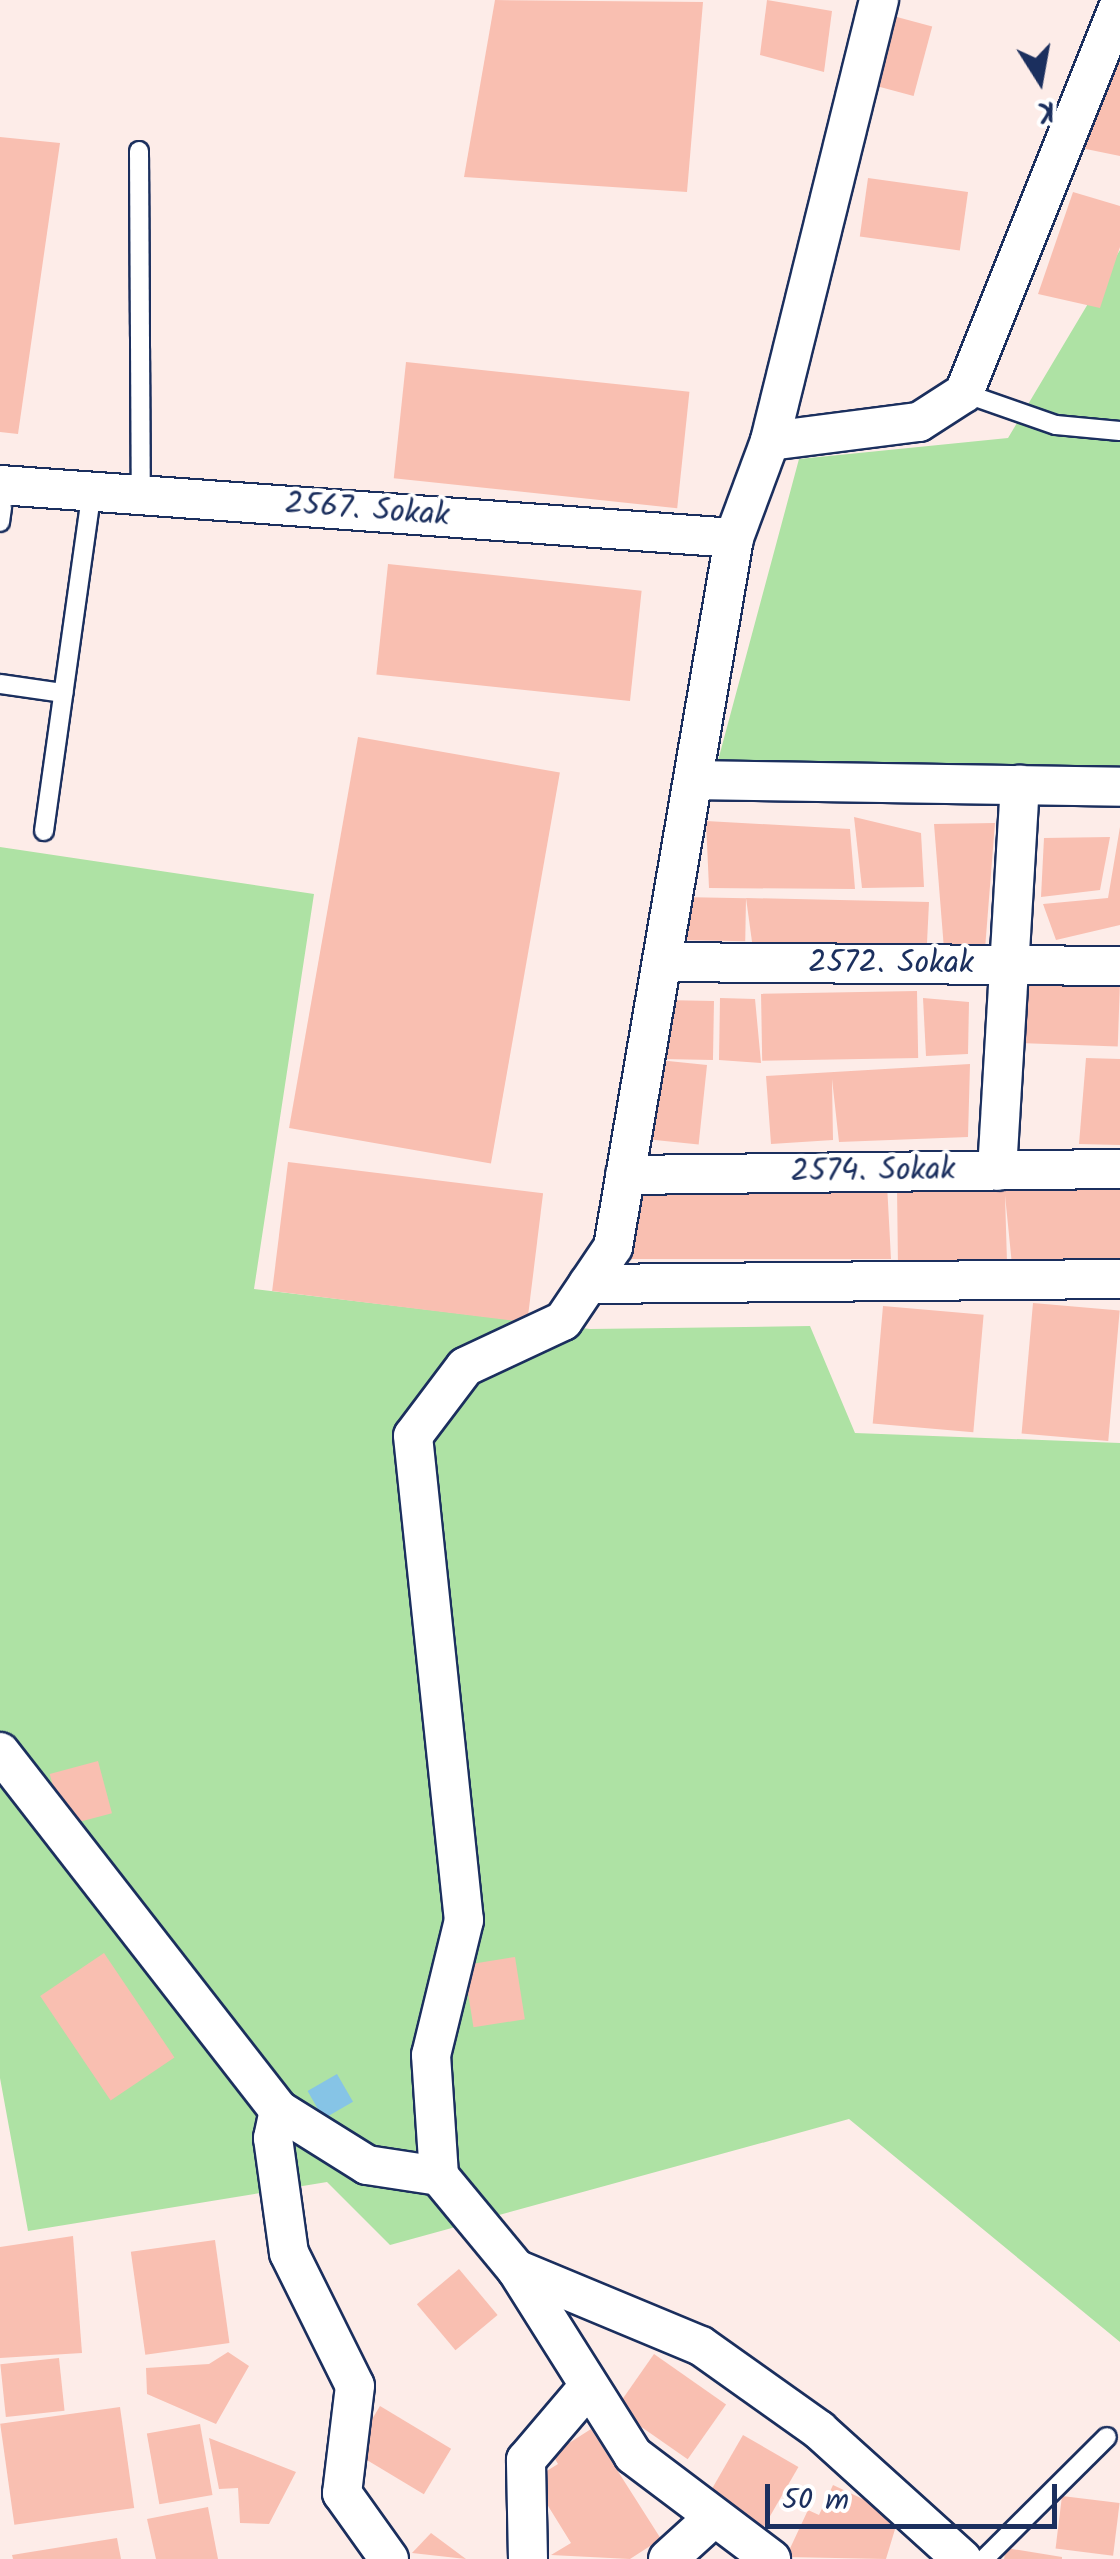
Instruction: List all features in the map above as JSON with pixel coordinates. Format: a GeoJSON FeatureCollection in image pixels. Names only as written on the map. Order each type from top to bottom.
{"type":"FeatureCollection","features":[{"type":"Feature","properties":{"kind":"street"},"geometry":{"type":"LineString","coordinates":[[771,2559],[633,2455],[516,2269],[439,2176],[431,2055],[464,1920],[414,1436],[465,1367],[563,1322],[614,1248],[734,538],[770,440],[880,0]]}},
{"type":"Feature","properties":{"kind":"street"},"geometry":{"type":"LineString","coordinates":[[770,440],[919,422],[964,393],[1116,19]]}},
{"type":"Feature","properties":{"kind":"street","name":"2567. Sokak"},"geometry":{"type":"LineString","coordinates":[[0,505],[92,491],[734,538]]}},
{"type":"Feature","properties":{"kind":"street"},"geometry":{"type":"LineString","coordinates":[[692,780],[1120,787]]}},
{"type":"Feature","properties":{"kind":"street"},"geometry":{"type":"LineString","coordinates":[[997,1171],[1020,786]]}},
{"type":"Feature","properties":{"kind":"street","name":"2572. Sokak"},"geometry":{"type":"LineString","coordinates":[[662,962],[1120,966]]}},
{"type":"Feature","properties":{"kind":"street","name":"2574. Sokak"},"geometry":{"type":"LineString","coordinates":[[626,1175],[1120,1169]]}},
{"type":"Feature","properties":{"kind":"street"},"geometry":{"type":"LineString","coordinates":[[588,1284],[1120,1279]]}},
{"type":"Feature","properties":{"kind":"street"},"geometry":{"type":"LineString","coordinates":[[0,1752],[279,2110],[367,2164],[439,2176]]}},
{"type":"Feature","properties":{"kind":"street"},"geometry":{"type":"LineString","coordinates":[[279,2110],[273,2138],[289,2252],[355,2386],[342,2493],[390,2559]]}},
{"type":"Feature","properties":{"kind":"street"},"geometry":{"type":"LineString","coordinates":[[516,2269],[701,2346],[819,2430],[962,2559]]}},
{"type":"Feature","properties":{"kind":"street"},"geometry":{"type":"LineString","coordinates":[[528,2559],[526,2460],[590,2386]]}},
{"type":"Feature","properties":{"kind":"street"},"geometry":{"type":"LineString","coordinates":[[668,2559],[713,2518]]}},
{"type":"Feature","properties":{"kind":"lane"},"geometry":{"type":"LineString","coordinates":[[139,151],[141,494]]}},
{"type":"Feature","properties":{"kind":"lane"},"geometry":{"type":"LineString","coordinates":[[964,393],[1056,425],[1120,431]]}},
{"type":"Feature","properties":{"kind":"lane"},"geometry":{"type":"LineString","coordinates":[[44,831],[92,491]]}},
{"type":"Feature","properties":{"kind":"lane"},"geometry":{"type":"LineString","coordinates":[[0,684],[63,692]]}},
{"type":"Feature","properties":{"kind":"lane"},"geometry":{"type":"LineString","coordinates":[[984,2559],[1108,2437]]}},
{"type":"Feature","properties":{"kind":"green space"},"geometry":{"type":"Polygon","coordinates":[[[1120,250],[1120,771],[716,768],[799,459],[1008,438],[1120,250]]]}},
{"type":"Feature","properties":{"kind":"green space"},"geometry":{"type":"Polygon","coordinates":[[[0,847],[314,894],[254,1289],[590,1329],[810,1326],[855,1433],[1120,1443],[1120,2342],[849,2119],[390,2245],[327,2182],[28,2231],[0,2078],[0,847]]]}},
{"type":"Feature","properties":{"kind":"water"},"geometry":{"type":"Polygon","coordinates":[[[337,2074],[353,2102],[324,2119],[308,2091],[337,2074]]]}},
{"type":"Feature","properties":{"kind":"building"},"geometry":{"type":"Polygon","coordinates":[[[495,0],[703,2],[687,192],[464,177],[495,0]]]}},
{"type":"Feature","properties":{"kind":"building"},"geometry":{"type":"Polygon","coordinates":[[[767,0],[832,11],[824,72],[760,55],[767,0]]]}},
{"type":"Feature","properties":{"kind":"building"},"geometry":{"type":"Polygon","coordinates":[[[882,13],[932,26],[914,96],[863,83],[882,13]]]}},
{"type":"Feature","properties":{"kind":"building"},"geometry":{"type":"Polygon","coordinates":[[[1120,55],[1120,156],[1081,148],[1120,55]]]}},
{"type":"Feature","properties":{"kind":"building"},"geometry":{"type":"Polygon","coordinates":[[[0,137],[60,143],[18,434],[0,432],[0,137]]]}},
{"type":"Feature","properties":{"kind":"building"},"geometry":{"type":"Polygon","coordinates":[[[868,178],[968,192],[960,250],[860,236],[868,178]]]}},
{"type":"Feature","properties":{"kind":"building"},"geometry":{"type":"Polygon","coordinates":[[[1073,192],[1120,206],[1120,247],[1100,308],[1038,294],[1073,192]]]}},
{"type":"Feature","properties":{"kind":"building"},"geometry":{"type":"Polygon","coordinates":[[[406,362],[689,392],[677,508],[394,478],[406,362]]]}},
{"type":"Feature","properties":{"kind":"building"},"geometry":{"type":"Polygon","coordinates":[[[388,564],[642,591],[630,701],[376,674],[388,564]]]}},
{"type":"Feature","properties":{"kind":"building"},"geometry":{"type":"Polygon","coordinates":[[[358,737],[560,773],[491,1164],[289,1128],[358,737]]]}},
{"type":"Feature","properties":{"kind":"building"},"geometry":{"type":"Polygon","coordinates":[[[854,817],[921,833],[924,887],[862,888],[854,817]]]}},
{"type":"Feature","properties":{"kind":"building"},"geometry":{"type":"Polygon","coordinates":[[[706,821],[850,829],[855,889],[709,888],[706,821]]]}},
{"type":"Feature","properties":{"kind":"building"},"geometry":{"type":"Polygon","coordinates":[[[995,823],[985,949],[944,949],[934,824],[995,823]]]}},
{"type":"Feature","properties":{"kind":"building"},"geometry":{"type":"Polygon","coordinates":[[[1120,827],[1120,925],[1056,940],[1043,904],[1108,898],[1120,827]]]}},
{"type":"Feature","properties":{"kind":"building"},"geometry":{"type":"Polygon","coordinates":[[[1110,837],[1100,890],[1041,897],[1044,838],[1110,837]]]}},
{"type":"Feature","properties":{"kind":"building"},"geometry":{"type":"Polygon","coordinates":[[[680,897],[746,898],[745,941],[679,940],[680,897]]]}},
{"type":"Feature","properties":{"kind":"building"},"geometry":{"type":"Polygon","coordinates":[[[746,898],[929,902],[927,943],[753,949],[746,898]]]}},
{"type":"Feature","properties":{"kind":"building"},"geometry":{"type":"Polygon","coordinates":[[[1021,980],[1120,983],[1118,1046],[1019,1043],[1021,980]]]}},
{"type":"Feature","properties":{"kind":"building"},"geometry":{"type":"Polygon","coordinates":[[[917,991],[918,1058],[762,1061],[761,994],[917,991]]]}},
{"type":"Feature","properties":{"kind":"building"},"geometry":{"type":"Polygon","coordinates":[[[720,998],[755,999],[761,1063],[719,1060],[720,998]]]}},
{"type":"Feature","properties":{"kind":"building"},"geometry":{"type":"Polygon","coordinates":[[[923,998],[969,1002],[968,1054],[926,1056],[923,998]]]}},
{"type":"Feature","properties":{"kind":"building"},"geometry":{"type":"Polygon","coordinates":[[[663,1000],[714,1001],[713,1060],[662,1059],[663,1000]]]}},
{"type":"Feature","properties":{"kind":"building"},"geometry":{"type":"Polygon","coordinates":[[[1086,1058],[1120,1059],[1120,1145],[1079,1144],[1086,1058]]]}},
{"type":"Feature","properties":{"kind":"building"},"geometry":{"type":"Polygon","coordinates":[[[651,1059],[707,1065],[699,1145],[643,1139],[651,1059]]]}},
{"type":"Feature","properties":{"kind":"building"},"geometry":{"type":"Polygon","coordinates":[[[970,1064],[968,1137],[839,1142],[832,1079],[833,1140],[771,1144],[766,1076],[970,1064]]]}},
{"type":"Feature","properties":{"kind":"building"},"geometry":{"type":"Polygon","coordinates":[[[288,1162],[543,1193],[527,1322],[272,1291],[288,1162]]]}},
{"type":"Feature","properties":{"kind":"building"},"geometry":{"type":"Polygon","coordinates":[[[1120,1178],[1120,1261],[1012,1265],[1005,1195],[1007,1262],[898,1268],[897,1188],[1120,1178]]]}},
{"type":"Feature","properties":{"kind":"building"},"geometry":{"type":"Polygon","coordinates":[[[821,1181],[887,1184],[891,1259],[627,1259],[633,1183],[754,1182],[756,1193],[821,1193],[821,1181]]]}},
{"type":"Feature","properties":{"kind":"building"},"geometry":{"type":"Polygon","coordinates":[[[1033,1303],[1120,1311],[1108,1441],[1022,1434],[1033,1303]]]}},
{"type":"Feature","properties":{"kind":"building"},"geometry":{"type":"Polygon","coordinates":[[[883,1306],[984,1315],[973,1432],[873,1424],[883,1306]]]}},
{"type":"Feature","properties":{"kind":"building"},"geometry":{"type":"Polygon","coordinates":[[[98,1761],[112,1813],[64,1826],[50,1774],[98,1761]]]}},
{"type":"Feature","properties":{"kind":"building"},"geometry":{"type":"Polygon","coordinates":[[[104,1953],[174,2057],[111,2101],[40,1996],[104,1953]]]}},
{"type":"Feature","properties":{"kind":"building"},"geometry":{"type":"Polygon","coordinates":[[[515,1957],[525,2019],[473,2027],[464,1965],[515,1957]]]}},
{"type":"Feature","properties":{"kind":"building"},"geometry":{"type":"Polygon","coordinates":[[[73,2236],[82,2353],[0,2358],[0,2247],[73,2236]]]}},
{"type":"Feature","properties":{"kind":"building"},"geometry":{"type":"Polygon","coordinates":[[[215,2240],[229,2343],[145,2355],[131,2252],[215,2240]]]}},
{"type":"Feature","properties":{"kind":"building"},"geometry":{"type":"Polygon","coordinates":[[[459,2269],[498,2315],[455,2350],[417,2304],[459,2269]]]}},
{"type":"Feature","properties":{"kind":"building"},"geometry":{"type":"Polygon","coordinates":[[[228,2352],[249,2366],[216,2424],[147,2394],[146,2368],[209,2364],[228,2352]]]}},
{"type":"Feature","properties":{"kind":"building"},"geometry":{"type":"Polygon","coordinates":[[[654,2354],[726,2404],[688,2459],[616,2409],[654,2354]]]}},
{"type":"Feature","properties":{"kind":"building"},"geometry":{"type":"Polygon","coordinates":[[[59,2358],[65,2411],[6,2417],[0,2364],[59,2358]]]}},
{"type":"Feature","properties":{"kind":"building"},"geometry":{"type":"Polygon","coordinates":[[[380,2406],[451,2449],[424,2494],[353,2451],[380,2406]]]}},
{"type":"Feature","properties":{"kind":"building"},"geometry":{"type":"Polygon","coordinates":[[[120,2407],[134,2508],[14,2525],[0,2424],[120,2407]]]}},
{"type":"Feature","properties":{"kind":"building"},"geometry":{"type":"Polygon","coordinates":[[[200,2424],[213,2495],[159,2504],[147,2433],[200,2424]]]}},
{"type":"Feature","properties":{"kind":"building"},"geometry":{"type":"Polygon","coordinates":[[[591,2429],[661,2539],[630,2559],[551,2555],[571,2543],[532,2480],[558,2464],[552,2454],[591,2429]]]}},
{"type":"Feature","properties":{"kind":"building"},"geometry":{"type":"Polygon","coordinates":[[[743,2435],[798,2467],[760,2534],[704,2502],[743,2435]]]}},
{"type":"Feature","properties":{"kind":"building"},"geometry":{"type":"Polygon","coordinates":[[[209,2438],[296,2472],[269,2524],[240,2523],[238,2488],[219,2489],[209,2438]]]}},
{"type":"Feature","properties":{"kind":"building"},"geometry":{"type":"Polygon","coordinates":[[[833,2485],[899,2516],[886,2559],[786,2557],[808,2510],[819,2515],[833,2485]]]}},
{"type":"Feature","properties":{"kind":"building"},"geometry":{"type":"Polygon","coordinates":[[[1062,2496],[1120,2503],[1113,2556],[1056,2549],[1062,2496]]]}},
{"type":"Feature","properties":{"kind":"building"},"geometry":{"type":"Polygon","coordinates":[[[208,2507],[218,2559],[156,2559],[147,2519],[208,2507]]]}},
{"type":"Feature","properties":{"kind":"building"},"geometry":{"type":"Polygon","coordinates":[[[431,2533],[466,2559],[412,2553],[431,2533]]]}},
{"type":"Feature","properties":{"kind":"building"},"geometry":{"type":"Polygon","coordinates":[[[117,2538],[121,2559],[13,2559],[12,2555],[117,2538]]]}},
{"type":"Feature","properties":{"kind":"building"},"geometry":{"type":"Polygon","coordinates":[[[1006,2548],[1062,2557],[1062,2559],[1004,2559],[1006,2548]]]}}]}
